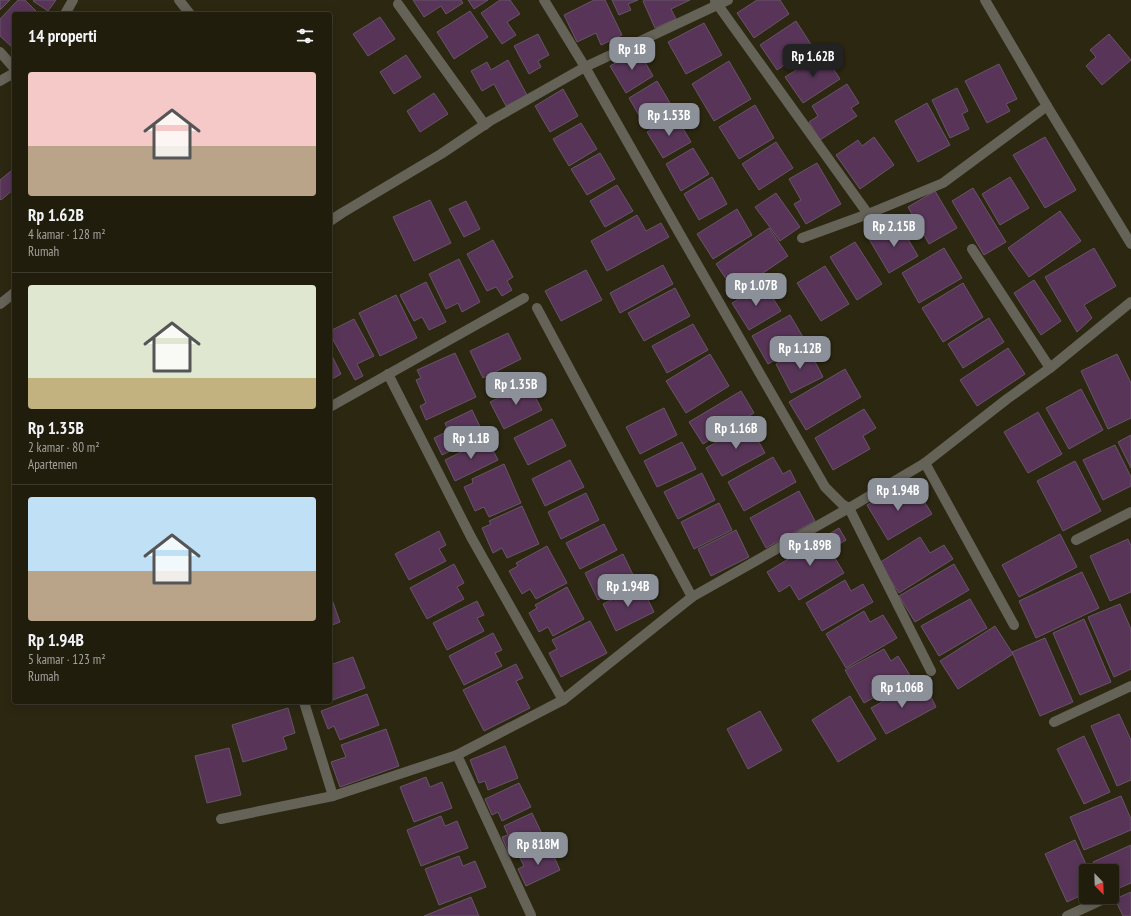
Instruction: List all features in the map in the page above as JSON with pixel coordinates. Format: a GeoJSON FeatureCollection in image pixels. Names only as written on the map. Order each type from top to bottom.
{"type":"FeatureCollection","features":[{"type":"Feature","properties":{"kind":"street"},"geometry":{"type":"LineString","coordinates":[[66,12],[74,0]]}},
{"type":"Feature","properties":{"kind":"street"},"geometry":{"type":"LineString","coordinates":[[179,0],[188,12]]}},
{"type":"Feature","properties":{"kind":"street"},"geometry":{"type":"LineString","coordinates":[[544,0],[585,67],[825,488],[842,504],[849,508],[931,671]]}},
{"type":"Feature","properties":{"kind":"street"},"geometry":{"type":"LineString","coordinates":[[332,220],[441,154],[485,125],[585,67],[716,3],[728,0]]}},
{"type":"Feature","properties":{"kind":"street"},"geometry":{"type":"LineString","coordinates":[[985,0],[1047,106],[1131,244]]}},
{"type":"Feature","properties":{"kind":"street"},"geometry":{"type":"LineString","coordinates":[[716,3],[868,214]]}},
{"type":"Feature","properties":{"kind":"street"},"geometry":{"type":"LineString","coordinates":[[398,4],[485,125]]}},
{"type":"Feature","properties":{"kind":"street"},"geometry":{"type":"LineString","coordinates":[[0,52],[12,66]]}},
{"type":"Feature","properties":{"kind":"street"},"geometry":{"type":"LineString","coordinates":[[0,81],[12,74]]}},
{"type":"Feature","properties":{"kind":"street"},"geometry":{"type":"LineString","coordinates":[[802,238],[868,214],[943,183],[1047,106]]}},
{"type":"Feature","properties":{"kind":"street"},"geometry":{"type":"LineString","coordinates":[[972,249],[1050,368]]}},
{"type":"Feature","properties":{"kind":"street"},"geometry":{"type":"LineString","coordinates":[[0,304],[12,295]]}},
{"type":"Feature","properties":{"kind":"street"},"geometry":{"type":"LineString","coordinates":[[332,405],[524,298]]}},
{"type":"Feature","properties":{"kind":"street"},"geometry":{"type":"LineString","coordinates":[[220,819],[333,796],[457,755],[563,700],[692,597],[926,463],[1007,399],[1050,368],[1131,302]]}},
{"type":"Feature","properties":{"kind":"street"},"geometry":{"type":"LineString","coordinates":[[537,308],[692,597]]}},
{"type":"Feature","properties":{"kind":"street"},"geometry":{"type":"LineString","coordinates":[[388,374],[471,537],[563,700]]}},
{"type":"Feature","properties":{"kind":"street"},"geometry":{"type":"LineString","coordinates":[[926,463],[1014,625]]}},
{"type":"Feature","properties":{"kind":"street"},"geometry":{"type":"LineString","coordinates":[[1076,540],[1131,512]]}},
{"type":"Feature","properties":{"kind":"street"},"geometry":{"type":"LineString","coordinates":[[1054,722],[1131,686]]}},
{"type":"Feature","properties":{"kind":"street"},"geometry":{"type":"LineString","coordinates":[[305,704],[333,796]]}},
{"type":"Feature","properties":{"kind":"street"},"geometry":{"type":"LineString","coordinates":[[457,755],[531,915]]}},
{"type":"Feature","properties":{"kind":"street"},"geometry":{"type":"LineString","coordinates":[[1067,916],[1093,904]]}},
{"type":"Feature","properties":{"kind":"building"},"geometry":{"type":"Polygon","coordinates":[[[0,0],[10,0],[0,10],[0,0]]]}},
{"type":"Feature","properties":{"kind":"building"},"geometry":{"type":"Polygon","coordinates":[[[18,0],[25,0],[37,12],[12,12],[12,47],[0,36],[0,19],[18,0]]]}},
{"type":"Feature","properties":{"kind":"building"},"geometry":{"type":"Polygon","coordinates":[[[56,0],[48,11],[33,1],[56,0]]]}},
{"type":"Feature","properties":{"kind":"building"},"geometry":{"type":"Polygon","coordinates":[[[413,0],[461,0],[463,3],[446,14],[441,6],[424,17],[413,0]]]}},
{"type":"Feature","properties":{"kind":"building"},"geometry":{"type":"Polygon","coordinates":[[[468,0],[488,0],[474,9],[468,0]]]}},
{"type":"Feature","properties":{"kind":"building"},"geometry":{"type":"Polygon","coordinates":[[[500,0],[510,0],[520,14],[507,22],[516,35],[502,44],[481,13],[500,0]]]}},
{"type":"Feature","properties":{"kind":"building"},"geometry":{"type":"Polygon","coordinates":[[[594,0],[605,0],[622,35],[601,45],[596,33],[577,42],[564,15],[594,0]]]}},
{"type":"Feature","properties":{"kind":"building"},"geometry":{"type":"Polygon","coordinates":[[[612,0],[638,0],[628,4],[631,10],[619,15],[612,0]]]}},
{"type":"Feature","properties":{"kind":"building"},"geometry":{"type":"Polygon","coordinates":[[[690,0],[671,9],[676,19],[655,28],[643,1],[690,0]]]}},
{"type":"Feature","properties":{"kind":"building"},"geometry":{"type":"Polygon","coordinates":[[[757,0],[780,0],[789,14],[754,38],[737,13],[757,0]]]}},
{"type":"Feature","properties":{"kind":"building"},"geometry":{"type":"Polygon","coordinates":[[[470,11],[488,37],[454,59],[437,32],[470,11]]]}},
{"type":"Feature","properties":{"kind":"building"},"geometry":{"type":"Polygon","coordinates":[[[380,17],[395,39],[368,56],[353,34],[380,17]]]}},
{"type":"Feature","properties":{"kind":"building"},"geometry":{"type":"Polygon","coordinates":[[[796,21],[812,46],[777,70],[760,45],[796,21]]]}},
{"type":"Feature","properties":{"kind":"building"},"geometry":{"type":"Polygon","coordinates":[[[704,23],[722,55],[686,74],[668,42],[704,23]]]}},
{"type":"Feature","properties":{"kind":"building"},"geometry":{"type":"Polygon","coordinates":[[[538,34],[549,55],[538,61],[541,67],[529,74],[514,46],[538,34]]]}},
{"type":"Feature","properties":{"kind":"building"},"geometry":{"type":"Polygon","coordinates":[[[1109,34],[1131,60],[1102,85],[1086,66],[1096,57],[1090,50],[1109,34]]]}},
{"type":"Feature","properties":{"kind":"building"},"geometry":{"type":"Polygon","coordinates":[[[638,50],[653,76],[626,93],[610,66],[638,50]]]}},
{"type":"Feature","properties":{"kind":"building"},"geometry":{"type":"Polygon","coordinates":[[[823,53],[840,79],[803,103],[785,77],[823,53]]]}},
{"type":"Feature","properties":{"kind":"building"},"geometry":{"type":"Polygon","coordinates":[[[406,55],[421,77],[394,94],[380,72],[406,55]]]}},
{"type":"Feature","properties":{"kind":"building"},"geometry":{"type":"Polygon","coordinates":[[[508,60],[527,95],[506,106],[494,84],[482,91],[471,71],[487,62],[491,70],[508,60]]]}},
{"type":"Feature","properties":{"kind":"building"},"geometry":{"type":"Polygon","coordinates":[[[729,61],[751,99],[714,121],[692,84],[729,61]]]}},
{"type":"Feature","properties":{"kind":"building"},"geometry":{"type":"Polygon","coordinates":[[[999,64],[1017,99],[1006,104],[1010,111],[987,123],[965,81],[999,64]]]}},
{"type":"Feature","properties":{"kind":"building"},"geometry":{"type":"Polygon","coordinates":[[[657,81],[673,108],[644,124],[629,98],[657,81]]]}},
{"type":"Feature","properties":{"kind":"building"},"geometry":{"type":"Polygon","coordinates":[[[847,84],[859,103],[851,108],[857,116],[820,140],[809,122],[818,116],[812,106],[847,84]]]}},
{"type":"Feature","properties":{"kind":"building"},"geometry":{"type":"Polygon","coordinates":[[[957,88],[968,111],[962,114],[969,129],[950,138],[932,100],[957,88]]]}},
{"type":"Feature","properties":{"kind":"building"},"geometry":{"type":"Polygon","coordinates":[[[563,89],[578,116],[550,132],[535,106],[563,89]]]}},
{"type":"Feature","properties":{"kind":"building"},"geometry":{"type":"Polygon","coordinates":[[[434,93],[448,114],[420,132],[407,111],[434,93]]]}},
{"type":"Feature","properties":{"kind":"building"},"geometry":{"type":"Polygon","coordinates":[[[927,103],[950,145],[918,162],[895,121],[927,103]]]}},
{"type":"Feature","properties":{"kind":"building"},"geometry":{"type":"Polygon","coordinates":[[[755,105],[774,138],[739,159],[719,127],[755,105]]]}},
{"type":"Feature","properties":{"kind":"building"},"geometry":{"type":"Polygon","coordinates":[[[675,115],[691,142],[663,158],[647,132],[675,115]]]}},
{"type":"Feature","properties":{"kind":"building"},"geometry":{"type":"Polygon","coordinates":[[[581,123],[597,149],[569,166],[553,139],[581,123]]]}},
{"type":"Feature","properties":{"kind":"building"},"geometry":{"type":"Polygon","coordinates":[[[874,137],[894,165],[860,189],[836,155],[858,140],[862,146],[874,137]]]}},
{"type":"Feature","properties":{"kind":"building"},"geometry":{"type":"Polygon","coordinates":[[[1045,137],[1076,190],[1045,208],[1013,155],[1045,137]]]}},
{"type":"Feature","properties":{"kind":"building"},"geometry":{"type":"Polygon","coordinates":[[[776,142],[793,168],[759,190],[742,164],[776,142]]]}},
{"type":"Feature","properties":{"kind":"building"},"geometry":{"type":"Polygon","coordinates":[[[693,148],[709,174],[681,191],[666,164],[693,148]]]}},
{"type":"Feature","properties":{"kind":"building"},"geometry":{"type":"Polygon","coordinates":[[[600,153],[615,179],[587,195],[571,169],[600,153]]]}},
{"type":"Feature","properties":{"kind":"building"},"geometry":{"type":"Polygon","coordinates":[[[817,163],[841,204],[806,224],[794,204],[801,200],[789,179],[817,163]]]}},
{"type":"Feature","properties":{"kind":"building"},"geometry":{"type":"Polygon","coordinates":[[[11,171],[12,172],[12,191],[1,200],[0,199],[0,180],[11,171]]]}},
{"type":"Feature","properties":{"kind":"building"},"geometry":{"type":"Polygon","coordinates":[[[712,177],[727,204],[699,220],[684,194],[712,177]]]}},
{"type":"Feature","properties":{"kind":"building"},"geometry":{"type":"Polygon","coordinates":[[[1010,177],[1029,208],[1000,225],[982,194],[1010,177]]]}},
{"type":"Feature","properties":{"kind":"building"},"geometry":{"type":"Polygon","coordinates":[[[617,185],[633,211],[605,227],[590,201],[617,185]]]}},
{"type":"Feature","properties":{"kind":"building"},"geometry":{"type":"Polygon","coordinates":[[[973,188],[1006,242],[984,255],[952,201],[973,188]]]}},
{"type":"Feature","properties":{"kind":"building"},"geometry":{"type":"Polygon","coordinates":[[[935,191],[957,228],[929,244],[908,207],[935,191]]]}},
{"type":"Feature","properties":{"kind":"building"},"geometry":{"type":"Polygon","coordinates":[[[776,193],[800,227],[780,241],[755,207],[776,193]]]}},
{"type":"Feature","properties":{"kind":"building"},"geometry":{"type":"Polygon","coordinates":[[[430,200],[451,243],[414,261],[393,217],[430,200]]]}},
{"type":"Feature","properties":{"kind":"building"},"geometry":{"type":"Polygon","coordinates":[[[466,201],[480,229],[464,237],[449,209],[466,201]]]}},
{"type":"Feature","properties":{"kind":"building"},"geometry":{"type":"Polygon","coordinates":[[[737,209],[752,235],[713,259],[697,234],[737,209]]]}},
{"type":"Feature","properties":{"kind":"building"},"geometry":{"type":"Polygon","coordinates":[[[1060,211],[1081,241],[1029,277],[1008,248],[1060,211]]]}},
{"type":"Feature","properties":{"kind":"building"},"geometry":{"type":"Polygon","coordinates":[[[637,215],[646,231],[661,223],[669,237],[607,271],[591,241],[637,215]]]}},
{"type":"Feature","properties":{"kind":"building"},"geometry":{"type":"Polygon","coordinates":[[[898,222],[918,256],[889,273],[869,239],[898,222]]]}},
{"type":"Feature","properties":{"kind":"building"},"geometry":{"type":"Polygon","coordinates":[[[769,228],[788,256],[735,292],[716,264],[769,228]]]}},
{"type":"Feature","properties":{"kind":"building"},"geometry":{"type":"Polygon","coordinates":[[[493,240],[513,277],[507,281],[512,290],[502,296],[496,287],[487,291],[467,254],[493,240]]]}},
{"type":"Feature","properties":{"kind":"building"},"geometry":{"type":"Polygon","coordinates":[[[855,242],[882,284],[857,300],[830,257],[855,242]]]}},
{"type":"Feature","properties":{"kind":"building"},"geometry":{"type":"Polygon","coordinates":[[[944,248],[962,278],[919,303],[902,273],[944,248]]]}},
{"type":"Feature","properties":{"kind":"building"},"geometry":{"type":"Polygon","coordinates":[[[1094,248],[1116,286],[1084,305],[1092,318],[1077,332],[1045,277],[1094,248]]]}},
{"type":"Feature","properties":{"kind":"building"},"geometry":{"type":"Polygon","coordinates":[[[459,259],[480,302],[462,312],[458,303],[446,309],[429,274],[459,259]]]}},
{"type":"Feature","properties":{"kind":"building"},"geometry":{"type":"Polygon","coordinates":[[[663,265],[673,284],[620,313],[610,293],[663,265]]]}},
{"type":"Feature","properties":{"kind":"building"},"geometry":{"type":"Polygon","coordinates":[[[825,266],[849,304],[821,321],[797,283],[825,266]]]}},
{"type":"Feature","properties":{"kind":"building"},"geometry":{"type":"Polygon","coordinates":[[[586,270],[602,300],[561,321],[545,291],[586,270]]]}},
{"type":"Feature","properties":{"kind":"building"},"geometry":{"type":"Polygon","coordinates":[[[1034,280],[1061,321],[1041,335],[1014,293],[1034,280]]]}},
{"type":"Feature","properties":{"kind":"building"},"geometry":{"type":"Polygon","coordinates":[[[426,282],[446,322],[429,330],[422,317],[414,321],[400,295],[426,282]]]}},
{"type":"Feature","properties":{"kind":"building"},"geometry":{"type":"Polygon","coordinates":[[[963,283],[983,317],[943,342],[922,308],[963,283]]]}},
{"type":"Feature","properties":{"kind":"building"},"geometry":{"type":"Polygon","coordinates":[[[764,284],[781,311],[749,330],[732,303],[764,284]]]}},
{"type":"Feature","properties":{"kind":"building"},"geometry":{"type":"Polygon","coordinates":[[[675,288],[690,316],[644,341],[628,313],[675,288]]]}},
{"type":"Feature","properties":{"kind":"building"},"geometry":{"type":"Polygon","coordinates":[[[396,295],[417,338],[380,356],[359,313],[396,295]]]}},
{"type":"Feature","properties":{"kind":"building"},"geometry":{"type":"Polygon","coordinates":[[[790,315],[806,342],[768,364],[752,336],[790,315]]]}},
{"type":"Feature","properties":{"kind":"building"},"geometry":{"type":"Polygon","coordinates":[[[989,318],[1004,342],[963,368],[948,344],[989,318]]]}},
{"type":"Feature","properties":{"kind":"building"},"geometry":{"type":"Polygon","coordinates":[[[354,319],[374,356],[357,364],[363,376],[355,380],[332,338],[332,330],[354,319]]]}},
{"type":"Feature","properties":{"kind":"building"},"geometry":{"type":"Polygon","coordinates":[[[693,324],[708,350],[667,373],[652,346],[693,324]]]}},
{"type":"Feature","properties":{"kind":"building"},"geometry":{"type":"Polygon","coordinates":[[[508,333],[521,359],[483,378],[470,351],[508,333]]]}},
{"type":"Feature","properties":{"kind":"building"},"geometry":{"type":"Polygon","coordinates":[[[808,348],[823,377],[791,393],[776,364],[808,348]]]}},
{"type":"Feature","properties":{"kind":"building"},"geometry":{"type":"Polygon","coordinates":[[[1008,348],[1025,374],[977,406],[960,380],[1008,348]]]}},
{"type":"Feature","properties":{"kind":"building"},"geometry":{"type":"Polygon","coordinates":[[[455,353],[476,397],[426,420],[420,406],[426,403],[416,380],[421,378],[417,370],[455,353]]]}},
{"type":"Feature","properties":{"kind":"building"},"geometry":{"type":"Polygon","coordinates":[[[710,354],[729,386],[686,413],[666,381],[710,354]]]}},
{"type":"Feature","properties":{"kind":"building"},"geometry":{"type":"Polygon","coordinates":[[[1117,354],[1131,383],[1131,418],[1108,429],[1081,371],[1117,354]]]}},
{"type":"Feature","properties":{"kind":"building"},"geometry":{"type":"Polygon","coordinates":[[[332,356],[341,374],[332,379],[332,356]]]}},
{"type":"Feature","properties":{"kind":"building"},"geometry":{"type":"Polygon","coordinates":[[[845,369],[861,397],[806,430],[789,402],[845,369]]]}},
{"type":"Feature","properties":{"kind":"building"},"geometry":{"type":"Polygon","coordinates":[[[528,383],[542,410],[504,429],[490,402],[528,383]]]}},
{"type":"Feature","properties":{"kind":"building"},"geometry":{"type":"Polygon","coordinates":[[[1081,389],[1103,430],[1069,449],[1046,408],[1081,389]]]}},
{"type":"Feature","properties":{"kind":"building"},"geometry":{"type":"Polygon","coordinates":[[[741,391],[754,413],[703,444],[689,422],[741,391]]]}},
{"type":"Feature","properties":{"kind":"building"},"geometry":{"type":"Polygon","coordinates":[[[664,408],[677,435],[640,454],[626,427],[664,408]]]}},
{"type":"Feature","properties":{"kind":"building"},"geometry":{"type":"Polygon","coordinates":[[[864,409],[876,428],[863,436],[870,449],[833,470],[815,438],[864,409]]]}},
{"type":"Feature","properties":{"kind":"building"},"geometry":{"type":"Polygon","coordinates":[[[472,410],[484,435],[442,455],[434,438],[448,431],[445,423],[472,410]]]}},
{"type":"Feature","properties":{"kind":"building"},"geometry":{"type":"Polygon","coordinates":[[[1038,412],[1062,454],[1028,473],[1004,432],[1038,412]]]}},
{"type":"Feature","properties":{"kind":"building"},"geometry":{"type":"Polygon","coordinates":[[[552,419],[566,446],[528,465],[514,438],[552,419]]]}},
{"type":"Feature","properties":{"kind":"building"},"geometry":{"type":"Polygon","coordinates":[[[749,424],[765,453],[722,476],[706,448],[749,424]]]}},
{"type":"Feature","properties":{"kind":"building"},"geometry":{"type":"Polygon","coordinates":[[[1131,435],[1131,468],[1118,442],[1131,435]]]}},
{"type":"Feature","properties":{"kind":"building"},"geometry":{"type":"Polygon","coordinates":[[[487,439],[498,460],[455,481],[445,460],[487,439]]]}},
{"type":"Feature","properties":{"kind":"building"},"geometry":{"type":"Polygon","coordinates":[[[682,442],[696,469],[657,487],[644,461],[682,442]]]}},
{"type":"Feature","properties":{"kind":"building"},"geometry":{"type":"Polygon","coordinates":[[[1115,445],[1131,477],[1131,486],[1103,500],[1083,460],[1115,445]]]}},
{"type":"Feature","properties":{"kind":"building"},"geometry":{"type":"Polygon","coordinates":[[[773,457],[783,474],[790,470],[796,482],[744,511],[728,482],[773,457]]]}},
{"type":"Feature","properties":{"kind":"building"},"geometry":{"type":"Polygon","coordinates":[[[570,460],[584,487],[545,506],[532,479],[570,460]]]}},
{"type":"Feature","properties":{"kind":"building"},"geometry":{"type":"Polygon","coordinates":[[[1075,461],[1101,511],[1063,531],[1037,481],[1075,461]]]}},
{"type":"Feature","properties":{"kind":"building"},"geometry":{"type":"Polygon","coordinates":[[[504,464],[521,503],[489,517],[484,507],[475,511],[464,487],[473,483],[472,479],[504,464]]]}},
{"type":"Feature","properties":{"kind":"building"},"geometry":{"type":"Polygon","coordinates":[[[702,473],[715,500],[678,519],[664,492],[702,473]]]}},
{"type":"Feature","properties":{"kind":"building"},"geometry":{"type":"Polygon","coordinates":[[[899,487],[907,500],[919,493],[932,514],[888,540],[867,505],[899,487]]]}},
{"type":"Feature","properties":{"kind":"building"},"geometry":{"type":"Polygon","coordinates":[[[799,491],[815,521],[766,548],[750,518],[799,491]]]}},
{"type":"Feature","properties":{"kind":"building"},"geometry":{"type":"Polygon","coordinates":[[[586,493],[599,520],[561,539],[548,512],[586,493]]]}},
{"type":"Feature","properties":{"kind":"building"},"geometry":{"type":"Polygon","coordinates":[[[719,503],[732,530],[694,549],[681,522],[719,503]]]}},
{"type":"Feature","properties":{"kind":"building"},"geometry":{"type":"Polygon","coordinates":[[[522,506],[539,544],[507,558],[502,548],[493,553],[482,528],[491,524],[489,521],[522,506]]]}},
{"type":"Feature","properties":{"kind":"building"},"geometry":{"type":"Polygon","coordinates":[[[604,524],[617,550],[580,569],[566,543],[604,524]]]}},
{"type":"Feature","properties":{"kind":"building"},"geometry":{"type":"Polygon","coordinates":[[[839,528],[846,540],[830,550],[844,573],[799,600],[790,585],[779,592],[767,572],[839,528]]]}},
{"type":"Feature","properties":{"kind":"building"},"geometry":{"type":"Polygon","coordinates":[[[736,530],[749,557],[711,576],[698,549],[736,530]]]}},
{"type":"Feature","properties":{"kind":"building"},"geometry":{"type":"Polygon","coordinates":[[[439,531],[446,545],[439,549],[446,561],[409,580],[395,554],[439,531]]]}},
{"type":"Feature","properties":{"kind":"building"},"geometry":{"type":"Polygon","coordinates":[[[1060,534],[1077,567],[1019,597],[1002,565],[1060,534]]]}},
{"type":"Feature","properties":{"kind":"building"},"geometry":{"type":"Polygon","coordinates":[[[920,537],[930,553],[944,545],[953,559],[899,593],[879,563],[920,537]]]}},
{"type":"Feature","properties":{"kind":"building"},"geometry":{"type":"Polygon","coordinates":[[[1128,539],[1131,546],[1131,592],[1110,601],[1090,556],[1128,539]]]}},
{"type":"Feature","properties":{"kind":"building"},"geometry":{"type":"Polygon","coordinates":[[[547,546],[567,583],[536,599],[530,589],[522,594],[509,571],[518,566],[516,563],[547,546]]]}},
{"type":"Feature","properties":{"kind":"building"},"geometry":{"type":"Polygon","coordinates":[[[623,554],[636,581],[598,600],[585,573],[623,554]]]}},
{"type":"Feature","properties":{"kind":"building"},"geometry":{"type":"Polygon","coordinates":[[[454,564],[464,583],[457,587],[464,599],[427,619],[410,588],[454,564]]]}},
{"type":"Feature","properties":{"kind":"building"},"geometry":{"type":"Polygon","coordinates":[[[954,564],[969,590],[915,622],[899,596],[954,564]]]}},
{"type":"Feature","properties":{"kind":"building"},"geometry":{"type":"Polygon","coordinates":[[[1082,572],[1099,608],[1036,638],[1019,601],[1082,572]]]}},
{"type":"Feature","properties":{"kind":"building"},"geometry":{"type":"Polygon","coordinates":[[[845,580],[851,591],[863,584],[873,602],[822,631],[806,603],[845,580]]]}},
{"type":"Feature","properties":{"kind":"building"},"geometry":{"type":"Polygon","coordinates":[[[641,585],[654,612],[616,631],[603,604],[641,585]]]}},
{"type":"Feature","properties":{"kind":"building"},"geometry":{"type":"Polygon","coordinates":[[[567,587],[584,619],[553,636],[548,627],[539,632],[529,613],[537,608],[535,605],[567,587]]]}},
{"type":"Feature","properties":{"kind":"building"},"geometry":{"type":"Polygon","coordinates":[[[970,599],[987,628],[939,656],[921,626],[970,599]]]}},
{"type":"Feature","properties":{"kind":"building"},"geometry":{"type":"Polygon","coordinates":[[[332,600],[340,622],[332,625],[332,600]]]}},
{"type":"Feature","properties":{"kind":"building"},"geometry":{"type":"Polygon","coordinates":[[[477,601],[484,615],[477,618],[484,631],[447,650],[433,623],[477,601]]]}},
{"type":"Feature","properties":{"kind":"building"},"geometry":{"type":"Polygon","coordinates":[[[1120,604],[1131,629],[1131,669],[1114,677],[1088,617],[1120,604]]]}},
{"type":"Feature","properties":{"kind":"building"},"geometry":{"type":"Polygon","coordinates":[[[864,611],[870,622],[883,615],[897,638],[846,668],[826,634],[864,611]]]}},
{"type":"Feature","properties":{"kind":"building"},"geometry":{"type":"Polygon","coordinates":[[[1084,619],[1111,682],[1080,695],[1053,633],[1084,619]]]}},
{"type":"Feature","properties":{"kind":"building"},"geometry":{"type":"Polygon","coordinates":[[[590,621],[607,653],[561,677],[549,653],[557,649],[552,640],[590,621]]]}},
{"type":"Feature","properties":{"kind":"building"},"geometry":{"type":"Polygon","coordinates":[[[995,626],[1013,654],[958,689],[940,661],[995,626]]]}},
{"type":"Feature","properties":{"kind":"building"},"geometry":{"type":"Polygon","coordinates":[[[493,633],[502,650],[495,653],[502,666],[464,685],[449,656],[493,633]]]}},
{"type":"Feature","properties":{"kind":"building"},"geometry":{"type":"Polygon","coordinates":[[[1045,638],[1073,702],[1040,716],[1012,652],[1045,638]]]}},
{"type":"Feature","properties":{"kind":"building"},"geometry":{"type":"Polygon","coordinates":[[[884,649],[891,661],[898,656],[911,677],[864,703],[845,670],[884,649]]]}},
{"type":"Feature","properties":{"kind":"building"},"geometry":{"type":"Polygon","coordinates":[[[353,657],[365,688],[332,700],[332,664],[353,657]]]}},
{"type":"Feature","properties":{"kind":"building"},"geometry":{"type":"Polygon","coordinates":[[[516,664],[523,678],[516,681],[530,708],[484,731],[463,690],[516,664]]]}},
{"type":"Feature","properties":{"kind":"building"},"geometry":{"type":"Polygon","coordinates":[[[907,688],[913,697],[927,689],[936,707],[886,734],[871,708],[907,688]]]}},
{"type":"Feature","properties":{"kind":"building"},"geometry":{"type":"Polygon","coordinates":[[[367,694],[379,725],[340,740],[334,726],[328,729],[321,711],[367,694]]]}},
{"type":"Feature","properties":{"kind":"building"},"geometry":{"type":"Polygon","coordinates":[[[850,696],[876,739],[838,762],[812,720],[850,696]]]}},
{"type":"Feature","properties":{"kind":"building"},"geometry":{"type":"Polygon","coordinates":[[[288,708],[295,733],[283,737],[287,749],[243,762],[232,725],[288,708]]]}},
{"type":"Feature","properties":{"kind":"building"},"geometry":{"type":"Polygon","coordinates":[[[760,711],[782,750],[748,769],[727,729],[760,711]]]}},
{"type":"Feature","properties":{"kind":"building"},"geometry":{"type":"Polygon","coordinates":[[[1119,714],[1131,740],[1131,780],[1117,786],[1091,726],[1119,714]]]}},
{"type":"Feature","properties":{"kind":"building"},"geometry":{"type":"Polygon","coordinates":[[[386,729],[399,766],[340,787],[331,762],[346,757],[341,745],[386,729]]]}},
{"type":"Feature","properties":{"kind":"building"},"geometry":{"type":"Polygon","coordinates":[[[1084,736],[1110,792],[1084,804],[1057,749],[1084,736]]]}},
{"type":"Feature","properties":{"kind":"building"},"geometry":{"type":"Polygon","coordinates":[[[505,746],[518,778],[488,790],[485,781],[479,783],[470,760],[505,746]]]}},
{"type":"Feature","properties":{"kind":"building"},"geometry":{"type":"Polygon","coordinates":[[[229,748],[241,795],[207,803],[195,756],[229,748]]]}},
{"type":"Feature","properties":{"kind":"building"},"geometry":{"type":"Polygon","coordinates":[[[426,777],[430,787],[442,782],[452,808],[414,822],[400,787],[426,777]]]}},
{"type":"Feature","properties":{"kind":"building"},"geometry":{"type":"Polygon","coordinates":[[[519,783],[531,807],[502,821],[498,812],[492,815],[485,799],[519,783]]]}},
{"type":"Feature","properties":{"kind":"building"},"geometry":{"type":"Polygon","coordinates":[[[1121,796],[1131,819],[1131,830],[1084,850],[1070,817],[1121,796]]]}},
{"type":"Feature","properties":{"kind":"building"},"geometry":{"type":"Polygon","coordinates":[[[532,813],[544,838],[509,854],[502,837],[508,835],[504,826],[532,813]]]}},
{"type":"Feature","properties":{"kind":"building"},"geometry":{"type":"Polygon","coordinates":[[[441,816],[445,826],[457,821],[468,848],[421,866],[407,830],[441,816]]]}},
{"type":"Feature","properties":{"kind":"building"},"geometry":{"type":"Polygon","coordinates":[[[1075,840],[1086,864],[1079,864],[1079,896],[1067,902],[1045,854],[1075,840]]]}},
{"type":"Feature","properties":{"kind":"building"},"geometry":{"type":"Polygon","coordinates":[[[549,845],[560,870],[526,886],[518,869],[524,866],[520,858],[549,845]]]}},
{"type":"Feature","properties":{"kind":"building"},"geometry":{"type":"Polygon","coordinates":[[[1131,845],[1131,883],[1119,888],[1119,864],[1094,864],[1093,862],[1131,845]]]}},
{"type":"Feature","properties":{"kind":"building"},"geometry":{"type":"Polygon","coordinates":[[[459,856],[463,866],[475,861],[486,887],[439,905],[425,869],[459,856]]]}},
{"type":"Feature","properties":{"kind":"building"},"geometry":{"type":"Polygon","coordinates":[[[1131,892],[1131,916],[1123,916],[1117,904],[1119,904],[1119,897],[1131,892]]]}},
{"type":"Feature","properties":{"kind":"building"},"geometry":{"type":"Polygon","coordinates":[[[471,897],[479,916],[424,916],[471,897]]]}}]}
